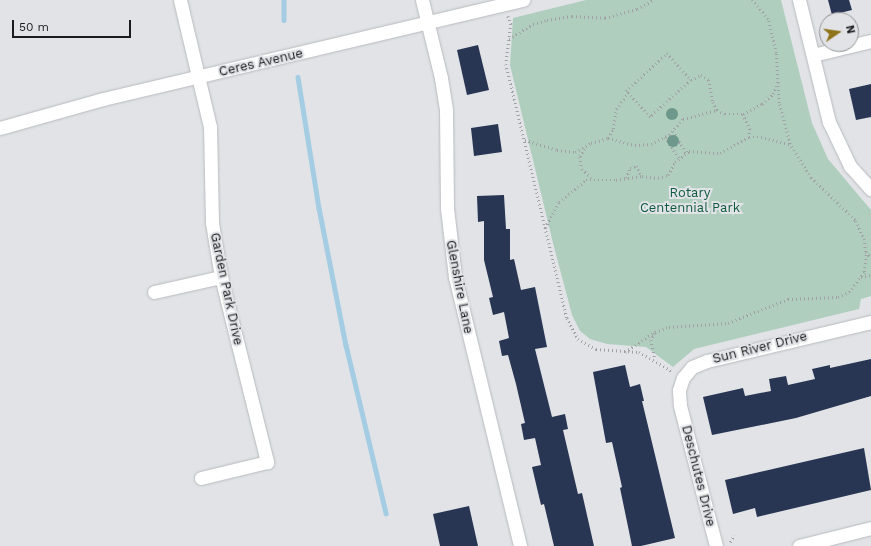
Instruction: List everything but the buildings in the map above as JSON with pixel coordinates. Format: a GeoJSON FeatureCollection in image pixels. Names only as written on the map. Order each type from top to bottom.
{"type":"FeatureCollection","features":[{"type":"Feature","properties":{"kind":"street","name":"Garden Park Drive"},"geometry":{"type":"LineString","coordinates":[[180,0],[210,127],[212,223],[221,277],[267,462],[202,478]]}},
{"type":"Feature","properties":{"kind":"street","name":"Glenshire Lane"},"geometry":{"type":"LineString","coordinates":[[422,0],[446,111],[447,208],[455,277],[520,546]]}},
{"type":"Feature","properties":{"kind":"street","name":"Ceres Avenue"},"geometry":{"type":"LineString","coordinates":[[0,128],[103,99],[337,46],[523,0]]}},
{"type":"Feature","properties":{"kind":"street"},"geometry":{"type":"LineString","coordinates":[[800,0],[829,122],[838,145],[850,166],[871,189]]}},
{"type":"Feature","properties":{"kind":"street"},"geometry":{"type":"LineString","coordinates":[[813,55],[871,41]]}},
{"type":"Feature","properties":{"kind":"street"},"geometry":{"type":"LineString","coordinates":[[154,292],[221,277]]}},
{"type":"Feature","properties":{"kind":"street","name":"Sun River Drive"},"geometry":{"type":"LineString","coordinates":[[683,378],[692,367],[707,361],[871,322]]}},
{"type":"Feature","properties":{"kind":"street","name":"Deschutes Drive"},"geometry":{"type":"LineString","coordinates":[[683,378],[679,390],[680,406],[716,546]]}},
{"type":"Feature","properties":{"kind":"street"},"geometry":{"type":"LineString","coordinates":[[799,546],[871,528]]}},
{"type":"Feature","properties":{"kind":"path"},"geometry":{"type":"LineString","coordinates":[[509,39],[534,24],[546,20],[572,16],[604,18],[637,8],[653,0]]}},
{"type":"Feature","properties":{"kind":"path"},"geometry":{"type":"LineString","coordinates":[[752,0],[756,2],[768,19],[776,53],[779,79],[779,103],[790,144],[811,178],[855,220],[866,251],[871,257]]}},
{"type":"Feature","properties":{"kind":"path"},"geometry":{"type":"LineString","coordinates":[[505,4],[510,24],[506,64],[567,318],[578,339],[596,349],[639,352],[655,359],[683,378]]}},
{"type":"Feature","properties":{"kind":"path"},"geometry":{"type":"LineString","coordinates":[[608,138],[613,129],[616,109],[628,93],[626,91],[667,53],[691,80]]}},
{"type":"Feature","properties":{"kind":"path"},"geometry":{"type":"LineString","coordinates":[[628,93],[650,117],[691,80],[700,74],[709,80],[713,102],[717,110],[725,114],[743,114],[762,104],[773,94],[779,79]]}},
{"type":"Feature","properties":{"kind":"path"},"geometry":{"type":"LineString","coordinates":[[524,140],[557,150],[575,152],[585,148],[591,143],[608,138],[634,145],[651,144],[673,131],[683,118],[717,110]]}},
{"type":"Feature","properties":{"kind":"path"},"geometry":{"type":"LineString","coordinates":[[743,114],[750,129],[749,137]]}},
{"type":"Feature","properties":{"kind":"path"},"geometry":{"type":"LineString","coordinates":[[673,131],[687,153]]}},
{"type":"Feature","properties":{"kind":"path"},"geometry":{"type":"LineString","coordinates":[[585,148],[580,157],[582,169],[592,178],[605,180],[642,176],[658,178],[668,175],[679,158],[687,153],[720,153],[749,137],[761,136],[790,144]]}},
{"type":"Feature","properties":{"kind":"path"},"geometry":{"type":"LineString","coordinates":[[665,137],[679,158]]}},
{"type":"Feature","properties":{"kind":"path"},"geometry":{"type":"LineString","coordinates":[[672,147],[680,142]]}},
{"type":"Feature","properties":{"kind":"path"},"geometry":{"type":"LineString","coordinates":[[626,178],[630,168],[636,166],[642,176]]}},
{"type":"Feature","properties":{"kind":"path"},"geometry":{"type":"LineString","coordinates":[[545,228],[559,202],[568,193],[592,178]]}},
{"type":"Feature","properties":{"kind":"path"},"geometry":{"type":"LineString","coordinates":[[625,352],[655,332],[669,327],[728,323],[788,299],[838,297],[849,292],[861,277],[864,272],[866,251]]}},
{"type":"Feature","properties":{"kind":"path"},"geometry":{"type":"LineString","coordinates":[[861,277],[871,274]]}},
{"type":"Feature","properties":{"kind":"path"},"geometry":{"type":"LineString","coordinates":[[655,332],[651,340],[655,359]]}},
{"type":"Feature","properties":{"kind":"path"},"geometry":{"type":"LineString","coordinates":[[730,542],[734,535]]}},
{"type":"Feature","properties":{"kind":"green space","name":"Rotary Centennial Park"},"geometry":{"type":"Polygon","coordinates":[[[586,0],[781,0],[812,123],[828,159],[871,210],[871,296],[861,299],[859,309],[694,349],[673,367],[646,347],[607,344],[590,339],[580,331],[572,315],[553,243],[510,65],[513,18],[586,0]]]}},
{"type":"Feature","properties":{"kind":"waterway"},"geometry":{"type":"LineString","coordinates":[[284,0],[284,20]]}},
{"type":"Feature","properties":{"kind":"waterway"},"geometry":{"type":"LineString","coordinates":[[298,77],[319,208],[346,345],[386,513]]}}]}
